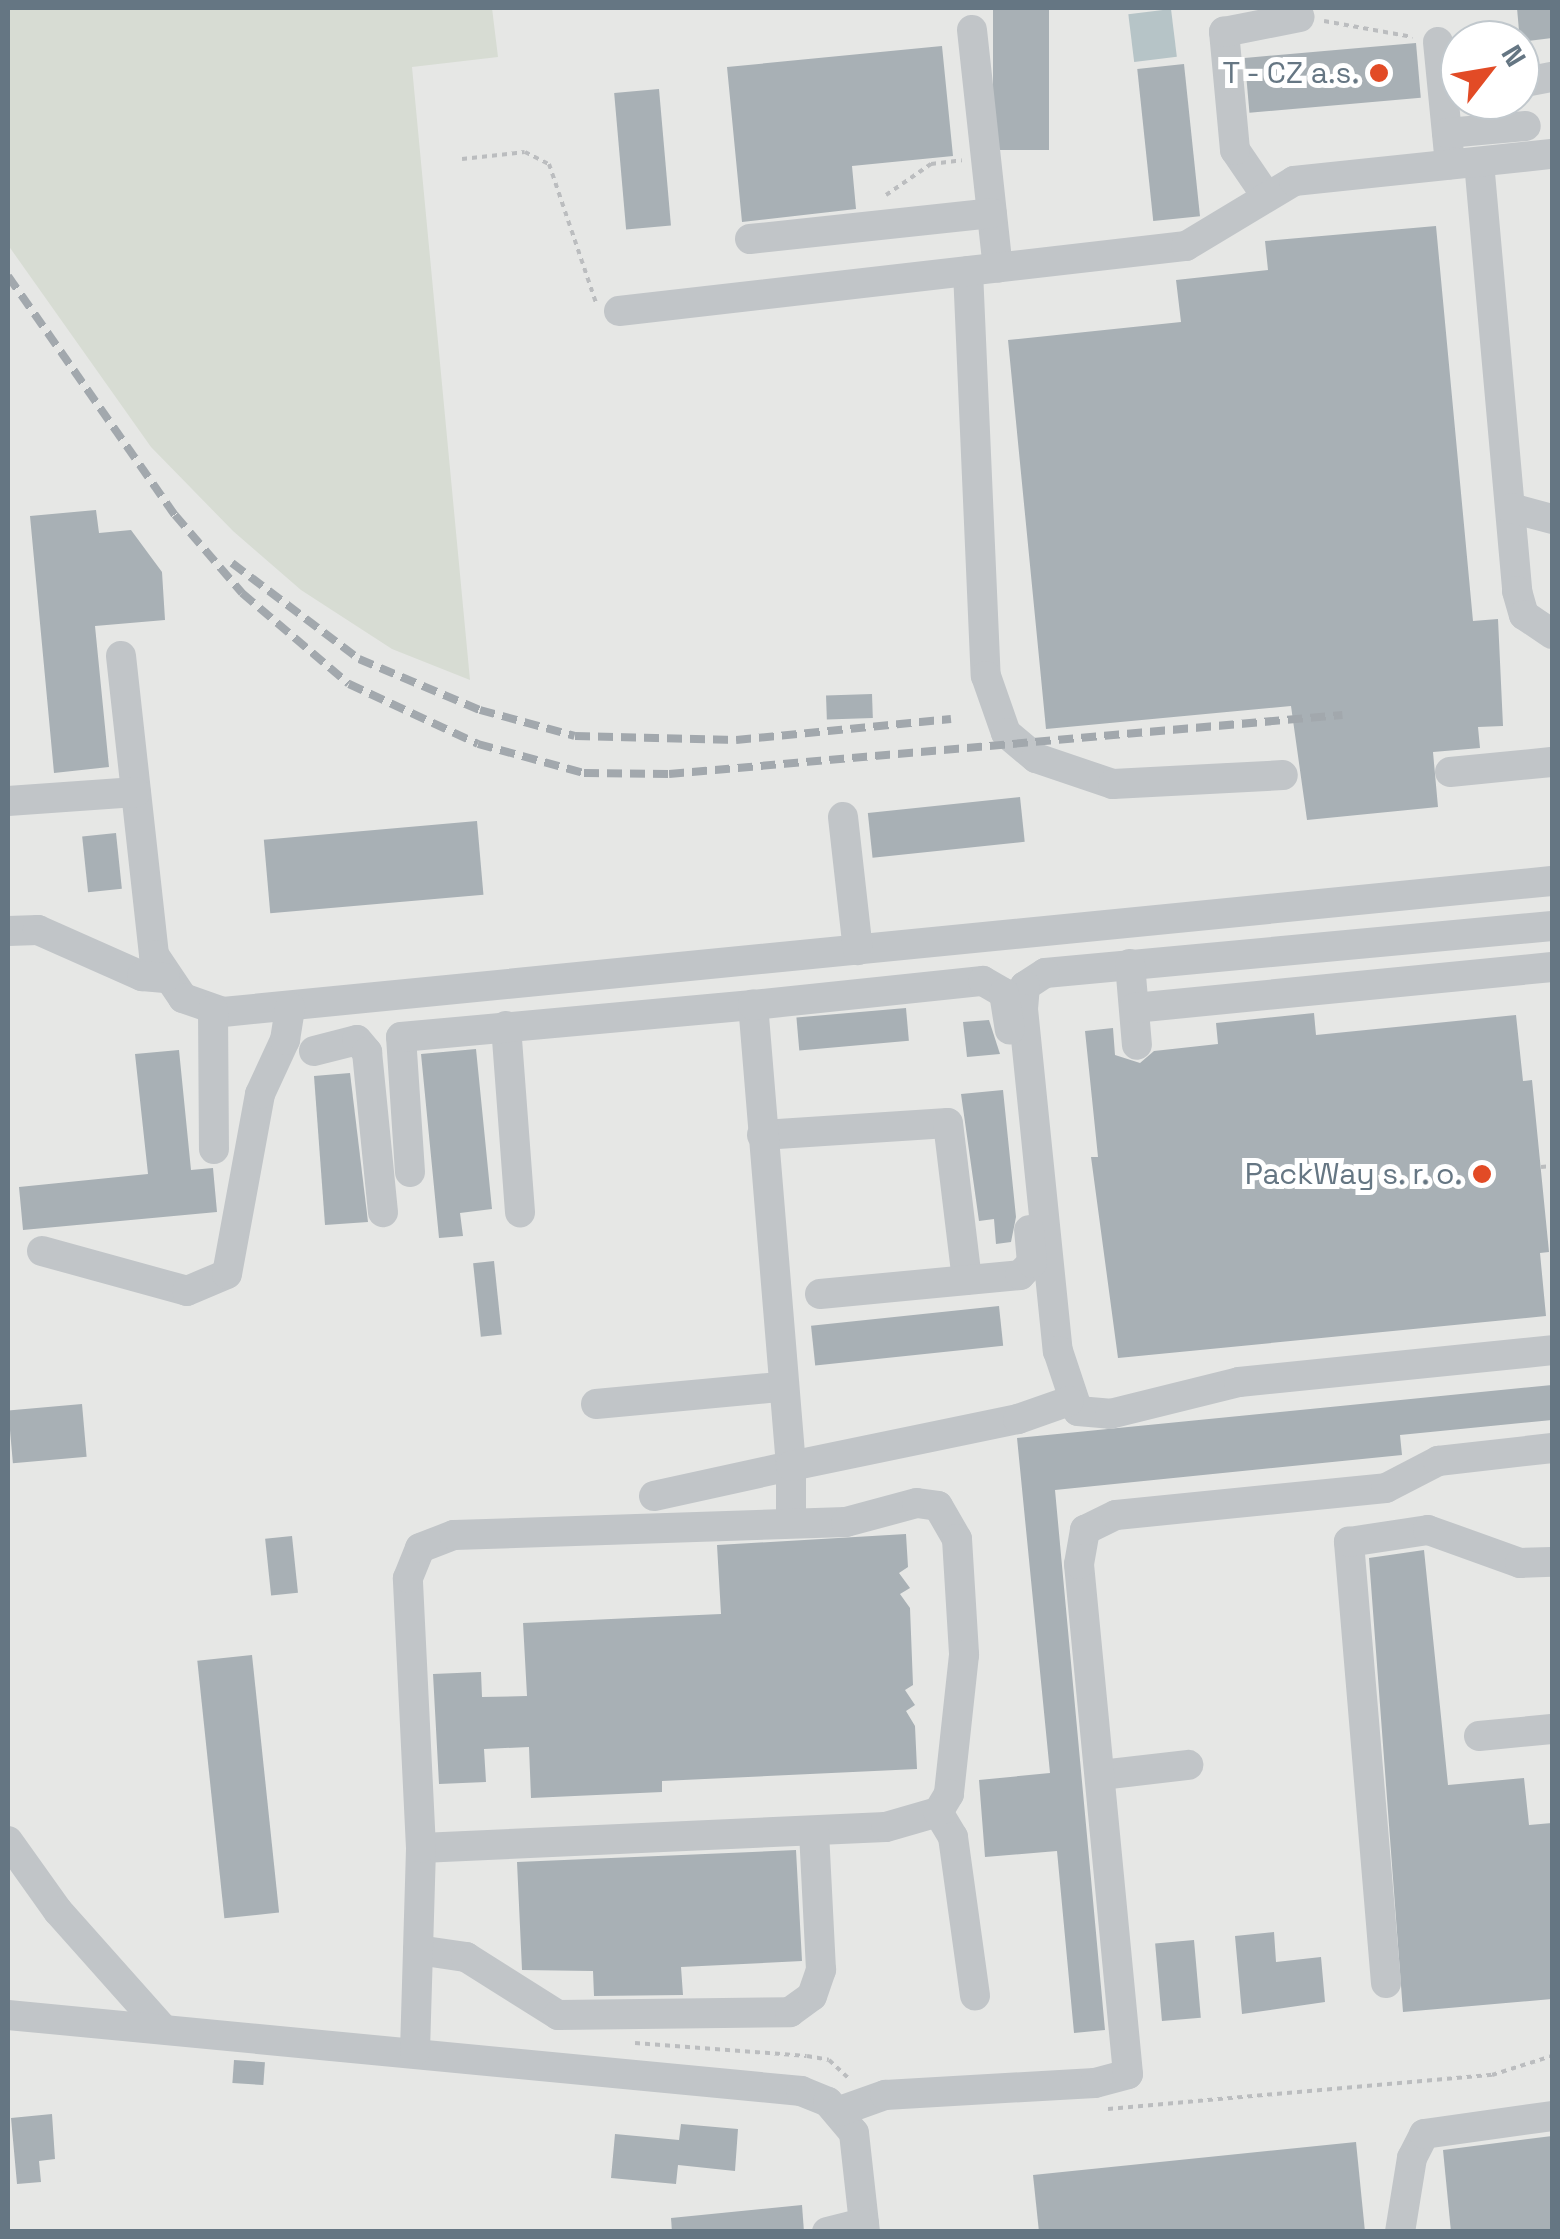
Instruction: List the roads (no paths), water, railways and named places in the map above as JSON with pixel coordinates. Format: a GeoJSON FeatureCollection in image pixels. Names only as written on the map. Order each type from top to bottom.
{"type":"FeatureCollection","features":[{"type":"Feature","properties":{"kind":"street"},"geometry":{"type":"LineString","coordinates":[[1266,194],[1233,141],[1224,32],[1300,17]]}},
{"type":"Feature","properties":{"kind":"street"},"geometry":{"type":"LineString","coordinates":[[972,30],[992,214],[983,270],[986,676],[1006,733],[1036,758],[1113,784],[1283,775]]}},
{"type":"Feature","properties":{"kind":"street"},"geometry":{"type":"LineString","coordinates":[[1438,42],[1447,133],[1464,163],[1511,508],[1520,603],[1530,624],[1552,634]]}},
{"type":"Feature","properties":{"kind":"street"},"geometry":{"type":"LineString","coordinates":[[1479,130],[1486,120]]}},
{"type":"Feature","properties":{"kind":"street"},"geometry":{"type":"LineString","coordinates":[[1447,133],[1526,126]]}},
{"type":"Feature","properties":{"kind":"street"},"geometry":{"type":"LineString","coordinates":[[619,311],[1200,242],[1266,194],[1307,179],[1552,154]]}},
{"type":"Feature","properties":{"kind":"street"},"geometry":{"type":"LineString","coordinates":[[750,238],[992,214]]}},
{"type":"Feature","properties":{"kind":"street"},"geometry":{"type":"LineString","coordinates":[[1511,508],[1552,519]]}},
{"type":"Feature","properties":{"kind":"street"},"geometry":{"type":"LineString","coordinates":[[121,656],[151,937],[166,978],[183,998],[212,1010],[353,1000],[1552,881]]}},
{"type":"Feature","properties":{"kind":"street"},"geometry":{"type":"LineString","coordinates":[[1450,772],[1552,762]]}},
{"type":"Feature","properties":{"kind":"street"},"geometry":{"type":"LineString","coordinates":[[8,801],[136,792]]}},
{"type":"Feature","properties":{"kind":"street"},"geometry":{"type":"LineString","coordinates":[[842,817],[858,950]]}},
{"type":"Feature","properties":{"kind":"street"},"geometry":{"type":"LineString","coordinates":[[1552,926],[1452,932],[1044,973],[1024,994],[1069,1401],[1078,1411],[1110,1414],[1239,1382],[1552,1350]]}},
{"type":"Feature","properties":{"kind":"street"},"geometry":{"type":"LineString","coordinates":[[8,931],[38,930],[142,976],[166,978]]}},
{"type":"Feature","properties":{"kind":"street"},"geometry":{"type":"LineString","coordinates":[[1452,932],[1457,976]]}},
{"type":"Feature","properties":{"kind":"street"},"geometry":{"type":"LineString","coordinates":[[1380,939],[1385,983]]}},
{"type":"Feature","properties":{"kind":"street"},"geometry":{"type":"LineString","coordinates":[[1327,944],[1332,988]]}},
{"type":"Feature","properties":{"kind":"street"},"geometry":{"type":"LineString","coordinates":[[1130,964],[1137,1045]]}},
{"type":"Feature","properties":{"kind":"street"},"geometry":{"type":"LineString","coordinates":[[1134,1008],[1552,967]]}},
{"type":"Feature","properties":{"kind":"street"},"geometry":{"type":"LineString","coordinates":[[410,1172],[401,1037],[753,1005],[973,980],[999,986],[1032,1263],[1020,1275],[820,1294]]}},
{"type":"Feature","properties":{"kind":"street"},"geometry":{"type":"LineString","coordinates":[[353,1000],[357,1040],[372,1068],[383,1212]]}},
{"type":"Feature","properties":{"kind":"street"},"geometry":{"type":"LineString","coordinates":[[753,1005],[780,1387],[791,1466],[791,1524]]}},
{"type":"Feature","properties":{"kind":"street"},"geometry":{"type":"LineString","coordinates":[[42,1251],[187,1291],[227,1274],[260,1094],[285,1040],[290,1006]]}},
{"type":"Feature","properties":{"kind":"street"},"geometry":{"type":"LineString","coordinates":[[212,1010],[214,1149]]}},
{"type":"Feature","properties":{"kind":"street"},"geometry":{"type":"LineString","coordinates":[[506,1026],[520,1212]]}},
{"type":"Feature","properties":{"kind":"street"},"geometry":{"type":"LineString","coordinates":[[314,1050],[357,1040]]}},
{"type":"Feature","properties":{"kind":"street"},"geometry":{"type":"LineString","coordinates":[[762,1135],[948,1123],[967,1280]]}},
{"type":"Feature","properties":{"kind":"street"},"geometry":{"type":"LineString","coordinates":[[596,1404],[780,1387]]}},
{"type":"Feature","properties":{"kind":"street"},"geometry":{"type":"LineString","coordinates":[[654,1496],[1018,1420],[1069,1401]]}},
{"type":"Feature","properties":{"kind":"street"},"geometry":{"type":"LineString","coordinates":[[840,2111],[885,2095],[1122,2079],[1130,2068],[1078,1564],[1080,1538],[1094,1522],[1386,1488],[1438,1462],[1552,1448]]}},
{"type":"Feature","properties":{"kind":"street"},"geometry":{"type":"LineString","coordinates":[[414,2051],[421,1848],[408,1578],[420,1548],[454,1535],[856,1521],[917,1503],[938,1506],[952,1524],[964,1655],[948,1794],[938,1812],[914,1824],[814,1831],[421,1848]]}},
{"type":"Feature","properties":{"kind":"street"},"geometry":{"type":"LineString","coordinates":[[1386,1982],[1350,1542],[1428,1530],[1520,1563],[1552,1562]]}},
{"type":"Feature","properties":{"kind":"street"},"geometry":{"type":"LineString","coordinates":[[1479,1736],[1552,1729]]}},
{"type":"Feature","properties":{"kind":"street"},"geometry":{"type":"LineString","coordinates":[[1101,1775],[1188,1765]]}},
{"type":"Feature","properties":{"kind":"street"},"geometry":{"type":"LineString","coordinates":[[938,1812],[952,1837],[975,1994]]}},
{"type":"Feature","properties":{"kind":"street"},"geometry":{"type":"LineString","coordinates":[[418,1950],[466,1957],[558,2014],[790,2012],[812,1996],[821,1970],[814,1831]]}},
{"type":"Feature","properties":{"kind":"street"},"geometry":{"type":"LineString","coordinates":[[8,1841],[58,1912],[164,2029]]}},
{"type":"Feature","properties":{"kind":"street"},"geometry":{"type":"LineString","coordinates":[[8,2016],[414,2051],[786,2089],[840,2111],[857,2144],[865,2227],[827,2232]]}},
{"type":"Feature","properties":{"kind":"street"},"geometry":{"type":"LineString","coordinates":[[1400,2232],[1412,2158],[1424,2134],[1552,2116]]}},
{"type":"Feature","properties":{"kind":"railway"},"geometry":{"type":"LineString","coordinates":[[8,276],[175,515],[242,593],[349,684],[478,744],[584,773],[669,774],[1342,715]]}},
{"type":"Feature","properties":{"kind":"railway"},"geometry":{"type":"LineString","coordinates":[[232,563],[359,659],[480,710],[575,736],[736,740],[951,719]]}},
{"type":"Feature","properties":{"kind":"place","name":"T - CZ a.s."},"geometry":{"type":"Point","coordinates":[1379,73]}},
{"type":"Feature","properties":{"kind":"place","name":"PackWay s. r. o."},"geometry":{"type":"Point","coordinates":[1482,1174]}}]}
